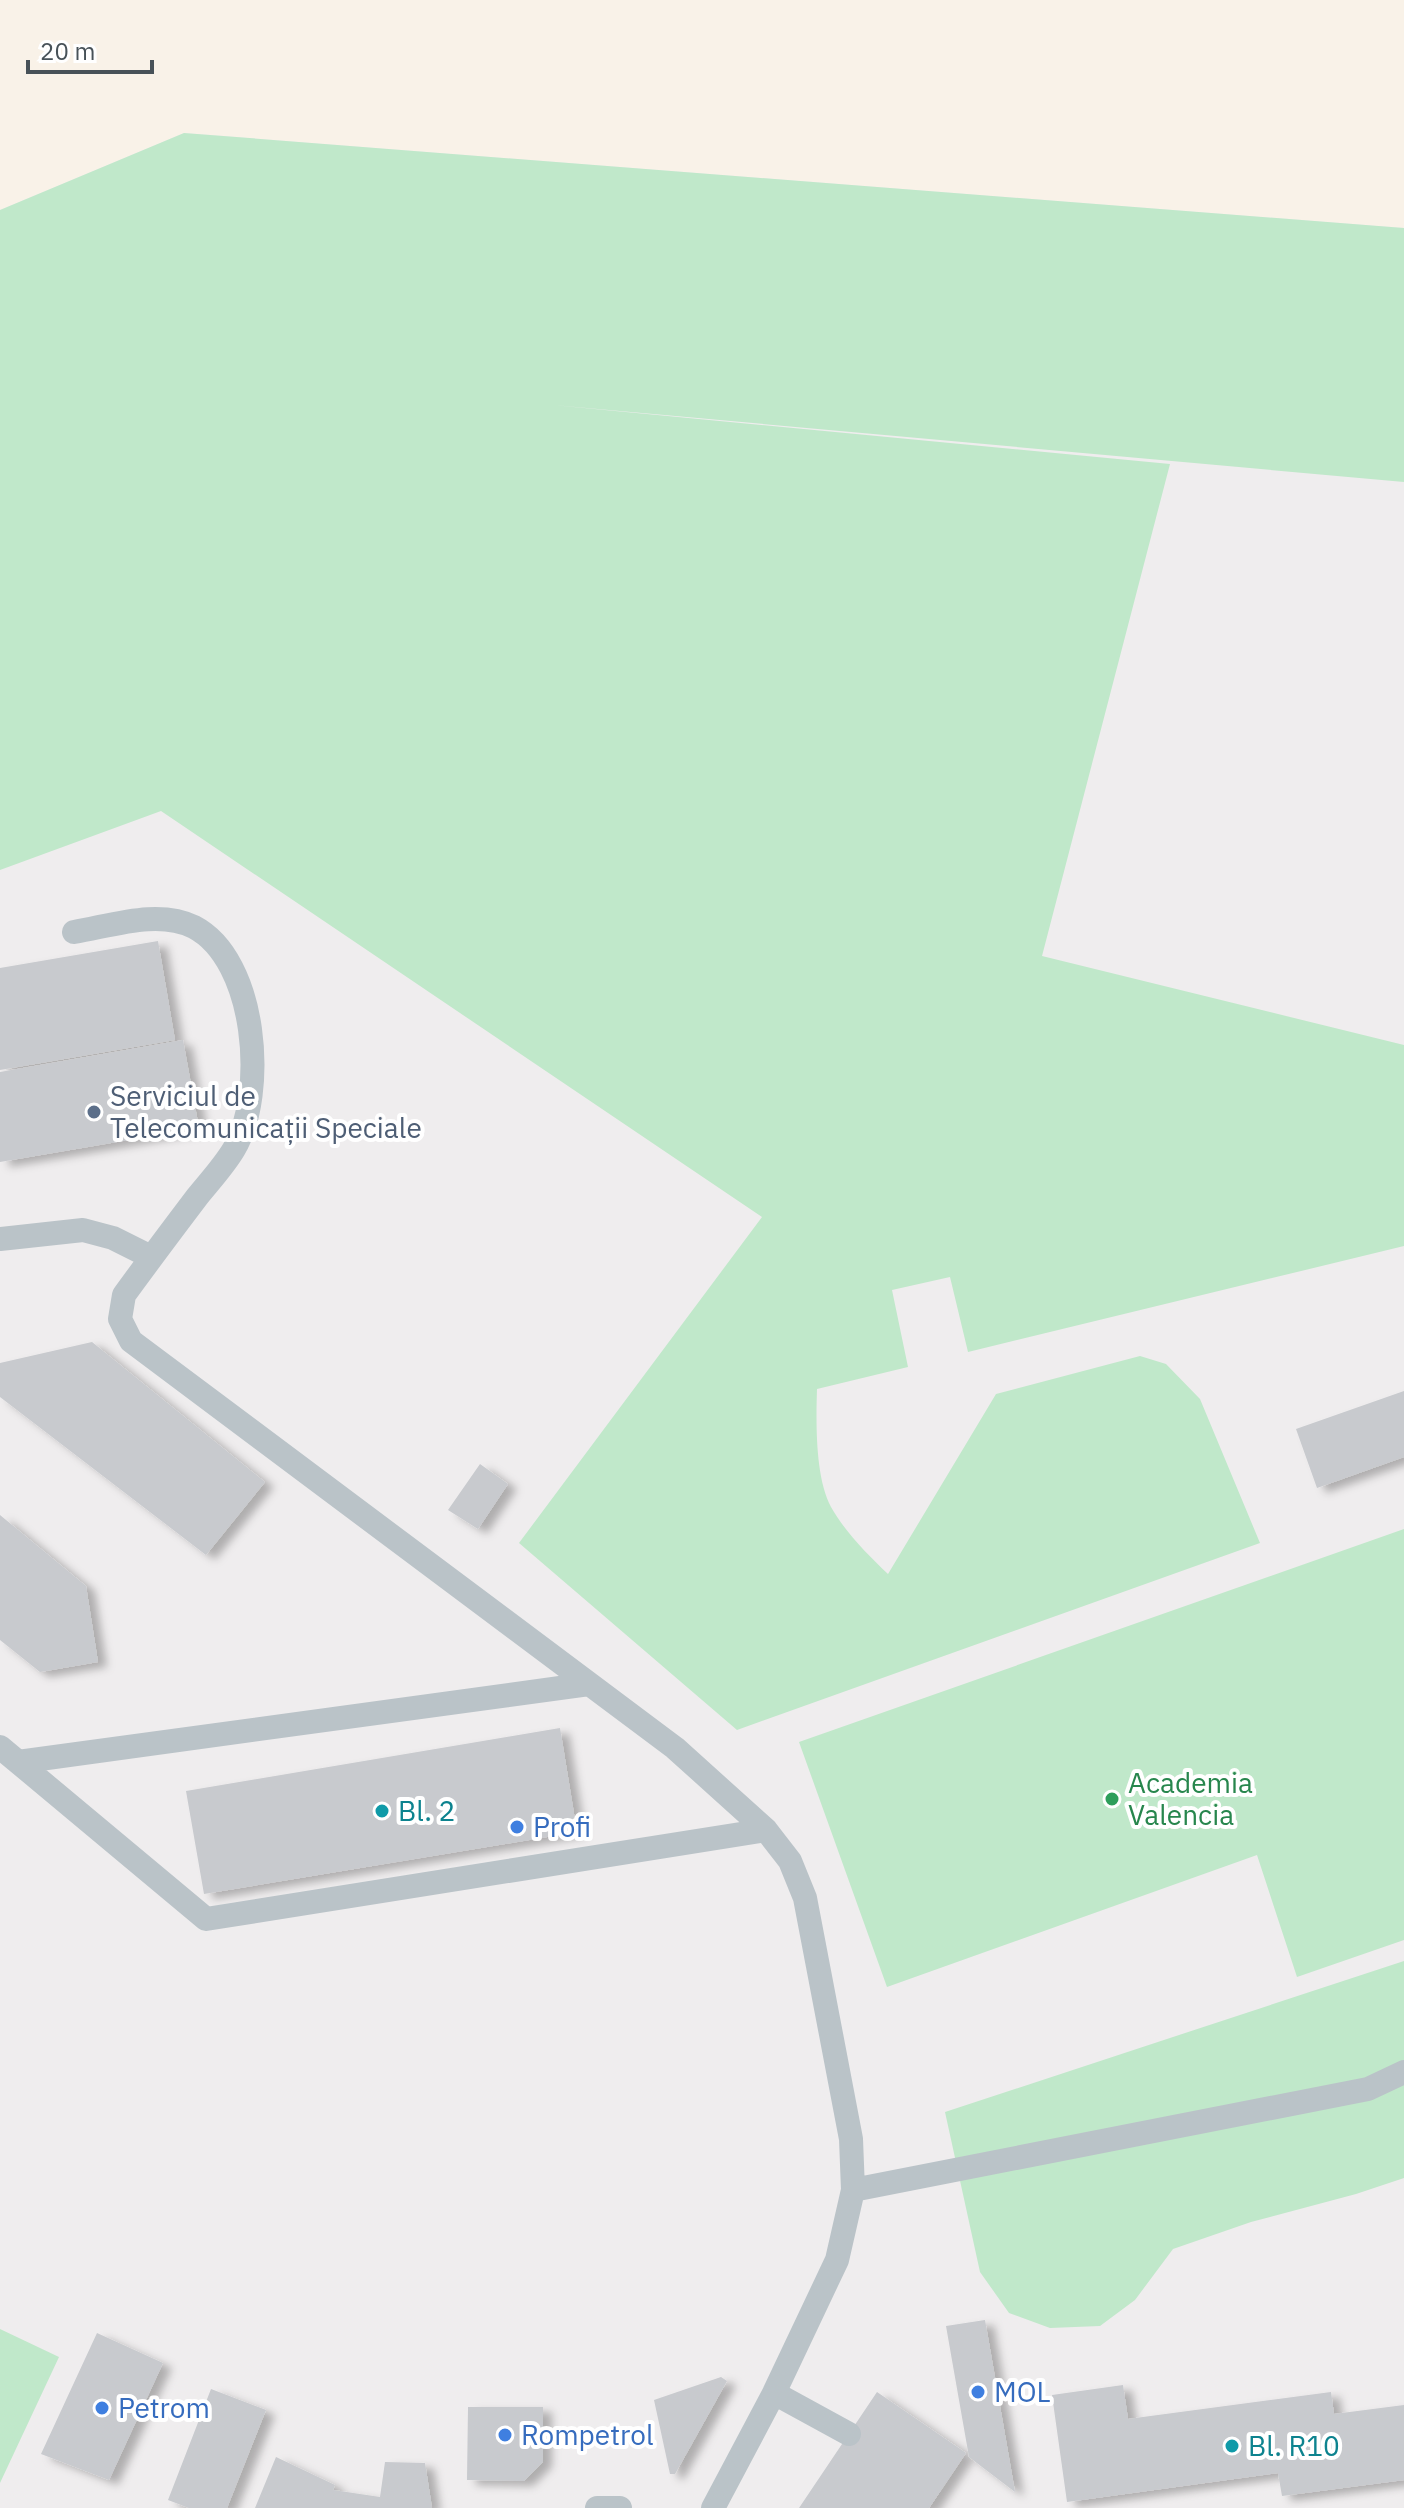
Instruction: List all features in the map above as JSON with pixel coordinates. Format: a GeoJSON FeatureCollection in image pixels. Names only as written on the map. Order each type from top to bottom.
{"type":"FeatureCollection","features":[{"type":"Feature","properties":{"kind":"lane"},"geometry":{"type":"LineString","coordinates":[[74,932],[157,918],[194,927],[223,953],[240,989],[249,1022],[253,1072],[248,1111],[235,1148],[124,1295],[120,1319],[131,1341],[675,1748],[766,1830],[790,1861],[805,1898],[851,2139],[853,2190],[837,2260],[774,2393],[713,2508]]}},
{"type":"Feature","properties":{"kind":"lane"},"geometry":{"type":"LineString","coordinates":[[0,1239],[83,1230],[113,1238],[151,1257]]}},
{"type":"Feature","properties":{"kind":"lane"},"geometry":{"type":"LineString","coordinates":[[9,1754],[589,1684]]}},
{"type":"Feature","properties":{"kind":"lane"},"geometry":{"type":"LineString","coordinates":[[9,1754],[206,1919],[766,1830]]}},
{"type":"Feature","properties":{"kind":"lane"},"geometry":{"type":"LineString","coordinates":[[853,2190],[1368,2089],[1404,2072]]}},
{"type":"Feature","properties":{"kind":"lane"},"geometry":{"type":"LineString","coordinates":[[774,2393],[849,2434]]}},
{"type":"Feature","properties":{"kind":"lane"},"geometry":{"type":"LineString","coordinates":[[597,2508],[620,2508]]}},
{"type":"Feature","properties":{"kind":"shaded area"},"geometry":{"type":"Polygon","coordinates":[[[0,0],[1404,0],[1404,228],[184,133],[0,210],[0,0]]]}},
{"type":"Feature","properties":{"kind":"green space"},"geometry":{"type":"Polygon","coordinates":[[[184,133],[1404,228],[1404,482],[553,405],[1170,464],[1042,956],[1404,1045],[1404,1246],[968,1352],[950,1277],[892,1290],[908,1367],[817,1389],[818,1449],[822,1481],[831,1507],[850,1534],[888,1574],[996,1394],[1140,1356],[1166,1364],[1200,1399],[1260,1543],[737,1730],[519,1543],[762,1217],[161,811],[0,870],[0,210],[184,133]]]}},
{"type":"Feature","properties":{"kind":"green space","name":"Academia Valencia"},"geometry":{"type":"Polygon","coordinates":[[[1404,1529],[1404,1940],[1297,1977],[1257,1855],[887,1987],[799,1742],[1404,1529]]]}},
{"type":"Feature","properties":{"kind":"green space"},"geometry":{"type":"Polygon","coordinates":[[[1404,1961],[1404,2178],[1251,2222],[1173,2249],[1135,2300],[1100,2326],[1050,2328],[1009,2313],[980,2272],[945,2112],[1404,1961]]]}},
{"type":"Feature","properties":{"kind":"green space"},"geometry":{"type":"Polygon","coordinates":[[[0,2329],[59,2357],[0,2483],[0,2329]]]}},
{"type":"Feature","properties":{"kind":"building"},"geometry":{"type":"Polygon","coordinates":[[[158,941],[175,1040],[0,1070],[0,968],[158,941]]]}},
{"type":"Feature","properties":{"kind":"building"},"geometry":{"type":"Polygon","coordinates":[[[183,1040],[199,1128],[0,1162],[0,1072],[183,1040]]]}},
{"type":"Feature","properties":{"kind":"building"},"geometry":{"type":"Polygon","coordinates":[[[92,1342],[265,1482],[206,1555],[0,1397],[0,1363],[92,1342]]]}},
{"type":"Feature","properties":{"kind":"building"},"geometry":{"type":"Polygon","coordinates":[[[1404,1391],[1404,1457],[1317,1488],[1296,1429],[1404,1391]]]}},
{"type":"Feature","properties":{"kind":"building"},"geometry":{"type":"Polygon","coordinates":[[[480,1464],[508,1484],[478,1529],[448,1510],[480,1464]]]}},
{"type":"Feature","properties":{"kind":"building"},"geometry":{"type":"Polygon","coordinates":[[[0,1515],[86,1586],[98,1662],[40,1672],[0,1640],[0,1515]]]}},
{"type":"Feature","properties":{"kind":"building","name":"Bl. 2"},"geometry":{"type":"Polygon","coordinates":[[[560,1728],[577,1832],[204,1894],[186,1791],[560,1728]]]}},
{"type":"Feature","properties":{"kind":"building","name":"MOL"},"geometry":{"type":"Polygon","coordinates":[[[985,2320],[1015,2492],[969,2457],[946,2326],[985,2320]]]}},
{"type":"Feature","properties":{"kind":"building","name":"Petrom"},"geometry":{"type":"Polygon","coordinates":[[[97,2333],[163,2363],[109,2480],[41,2454],[97,2333]]]}},
{"type":"Feature","properties":{"kind":"building"},"geometry":{"type":"Polygon","coordinates":[[[721,2377],[727,2381],[675,2474],[670,2474],[654,2400],[721,2377]]]}},
{"type":"Feature","properties":{"kind":"building","name":"Bl. R10"},"geometry":{"type":"Polygon","coordinates":[[[1123,2385],[1128,2419],[1331,2392],[1334,2414],[1404,2405],[1404,2480],[1282,2496],[1278,2473],[1067,2502],[1052,2395],[1123,2385]]]}},
{"type":"Feature","properties":{"kind":"building","name":"Petrom"},"geometry":{"type":"Polygon","coordinates":[[[211,2389],[266,2410],[227,2508],[189,2508],[168,2500],[211,2389]]]}},
{"type":"Feature","properties":{"kind":"building","name":"MOL"},"geometry":{"type":"Polygon","coordinates":[[[877,2392],[966,2453],[929,2508],[799,2508],[877,2392]]]}},
{"type":"Feature","properties":{"kind":"building","name":"Rompetrol"},"geometry":{"type":"Polygon","coordinates":[[[468,2407],[543,2407],[543,2462],[524,2481],[467,2480],[468,2407]]]}},
{"type":"Feature","properties":{"kind":"building"},"geometry":{"type":"Polygon","coordinates":[[[276,2457],[335,2485],[333,2490],[380,2497],[385,2462],[425,2463],[432,2508],[255,2508],[276,2457]]]}},
{"type":"Feature","properties":{"kind":"place","name":"Serviciul de Telecomunicații Speciale"},"geometry":{"type":"Point","coordinates":[94,1112]}},
{"type":"Feature","properties":{"kind":"place","name":"Academia Valencia"},"geometry":{"type":"Point","coordinates":[1112,1799]}},
{"type":"Feature","properties":{"kind":"place","name":"Bl. 2"},"geometry":{"type":"Point","coordinates":[382,1811]}},
{"type":"Feature","properties":{"kind":"place","name":"Profi"},"geometry":{"type":"Point","coordinates":[517,1827]}},
{"type":"Feature","properties":{"kind":"place","name":"MOL"},"geometry":{"type":"Point","coordinates":[978,2392]}},
{"type":"Feature","properties":{"kind":"place","name":"Petrom"},"geometry":{"type":"Point","coordinates":[102,2408]}},
{"type":"Feature","properties":{"kind":"place","name":"Rompetrol"},"geometry":{"type":"Point","coordinates":[505,2435]}},
{"type":"Feature","properties":{"kind":"place","name":"Bl. R10"},"geometry":{"type":"Point","coordinates":[1232,2446]}}]}
